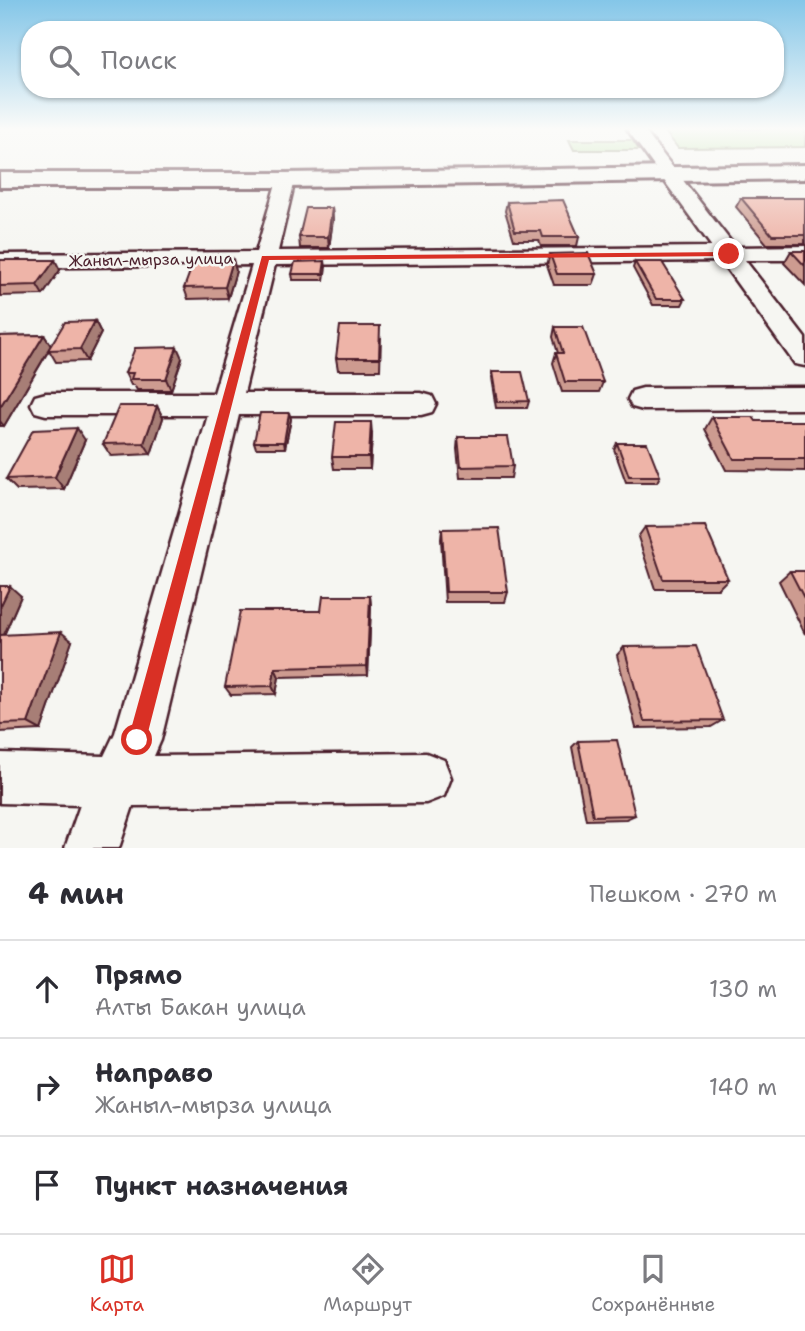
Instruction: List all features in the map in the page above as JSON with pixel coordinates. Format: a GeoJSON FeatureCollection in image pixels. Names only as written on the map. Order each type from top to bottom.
{"type":"FeatureCollection","features":[{"type":"Feature","properties":{"kind":"main road"},"geometry":{"type":"LineString","coordinates":[[0,180],[286,180],[805,172]]}},
{"type":"Feature","properties":{"kind":"street"},"geometry":{"type":"LineString","coordinates":[[664,169],[805,357]]}},
{"type":"Feature","properties":{"kind":"street"},"geometry":{"type":"LineString","coordinates":[[92,848],[99,822],[137,740],[286,180]]}},
{"type":"Feature","properties":{"kind":"street","name":"Жаныл-мырза улица"},"geometry":{"type":"LineString","coordinates":[[0,261],[805,253]]}},
{"type":"Feature","properties":{"kind":"street"},"geometry":{"type":"LineString","coordinates":[[643,399],[805,398]]}},
{"type":"Feature","properties":{"kind":"street"},"geometry":{"type":"LineString","coordinates":[[46,404],[421,404]]}},
{"type":"Feature","properties":{"kind":"street"},"geometry":{"type":"LineString","coordinates":[[0,778],[118,781],[426,778]]}},
{"type":"Feature","properties":{"kind":"building"},"geometry":{"type":"Polygon","coordinates":[[[741,198],[805,198],[805,235],[772,235],[741,198]]]}},
{"type":"Feature","properties":{"kind":"building"},"geometry":{"type":"Polygon","coordinates":[[[563,200],[579,237],[543,237],[541,231],[515,231],[507,202],[563,200]]]}},
{"type":"Feature","properties":{"kind":"building"},"geometry":{"type":"Polygon","coordinates":[[[306,208],[332,208],[328,237],[299,237],[306,208]]]}},
{"type":"Feature","properties":{"kind":"building"},"geometry":{"type":"Polygon","coordinates":[[[791,251],[805,251],[805,266],[791,251]]]}},
{"type":"Feature","properties":{"kind":"building"},"geometry":{"type":"Polygon","coordinates":[[[588,253],[597,274],[557,274],[550,254],[588,253]]]}},
{"type":"Feature","properties":{"kind":"building"},"geometry":{"type":"Polygon","coordinates":[[[0,260],[55,260],[37,285],[0,286],[0,260]]]}},
{"type":"Feature","properties":{"kind":"building"},"geometry":{"type":"Polygon","coordinates":[[[233,260],[225,287],[184,288],[194,261],[233,260]]]}},
{"type":"Feature","properties":{"kind":"building"},"geometry":{"type":"Polygon","coordinates":[[[325,261],[323,274],[292,274],[295,262],[325,261]]]}},
{"type":"Feature","properties":{"kind":"building"},"geometry":{"type":"Polygon","coordinates":[[[635,262],[662,262],[685,299],[656,299],[635,262]]]}},
{"type":"Feature","properties":{"kind":"building"},"geometry":{"type":"Polygon","coordinates":[[[95,321],[80,349],[48,350],[65,322],[95,321]]]}},
{"type":"Feature","properties":{"kind":"building"},"geometry":{"type":"Polygon","coordinates":[[[340,326],[380,326],[379,358],[336,358],[340,326]]]}},
{"type":"Feature","properties":{"kind":"building"},"geometry":{"type":"Polygon","coordinates":[[[555,327],[583,327],[603,382],[565,382],[556,353],[563,353],[555,327]]]}},
{"type":"Feature","properties":{"kind":"building"},"geometry":{"type":"Polygon","coordinates":[[[44,335],[0,407],[0,336],[44,335]]]}},
{"type":"Feature","properties":{"kind":"building"},"geometry":{"type":"Polygon","coordinates":[[[177,347],[166,379],[131,379],[133,373],[125,373],[135,348],[177,347]]]}},
{"type":"Feature","properties":{"kind":"building"},"geometry":{"type":"Polygon","coordinates":[[[492,372],[522,372],[529,401],[497,402],[492,372]]]}},
{"type":"Feature","properties":{"kind":"building"},"geometry":{"type":"Polygon","coordinates":[[[119,406],[157,406],[144,443],[103,444],[119,406]]]}},
{"type":"Feature","properties":{"kind":"building"},"geometry":{"type":"Polygon","coordinates":[[[260,413],[289,413],[284,442],[254,442],[260,413]]]}},
{"type":"Feature","properties":{"kind":"building"},"geometry":{"type":"Polygon","coordinates":[[[712,417],[753,417],[756,421],[805,421],[805,459],[734,459],[712,417]]]}},
{"type":"Feature","properties":{"kind":"building"},"geometry":{"type":"Polygon","coordinates":[[[336,422],[371,422],[369,457],[332,457],[336,422]]]}},
{"type":"Feature","properties":{"kind":"building"},"geometry":{"type":"Polygon","coordinates":[[[77,428],[55,477],[6,479],[33,430],[77,428]]]}},
{"type":"Feature","properties":{"kind":"building"},"geometry":{"type":"Polygon","coordinates":[[[458,437],[508,437],[513,466],[461,467],[458,437]]]}},
{"type":"Feature","properties":{"kind":"building"},"geometry":{"type":"Polygon","coordinates":[[[617,443],[647,443],[660,476],[629,476],[617,443]]]}},
{"type":"Feature","properties":{"kind":"building"},"geometry":{"type":"Polygon","coordinates":[[[705,526],[728,579],[663,579],[645,527],[705,526]]]}},
{"type":"Feature","properties":{"kind":"building"},"geometry":{"type":"Polygon","coordinates":[[[499,528],[508,592],[446,592],[442,529],[499,528]]]}},
{"type":"Feature","properties":{"kind":"building"},"geometry":{"type":"Polygon","coordinates":[[[790,571],[805,571],[805,600],[790,571]]]}},
{"type":"Feature","properties":{"kind":"building"},"geometry":{"type":"Polygon","coordinates":[[[0,586],[10,586],[0,607],[0,586]]]}},
{"type":"Feature","properties":{"kind":"building"},"geometry":{"type":"Polygon","coordinates":[[[323,596],[370,596],[367,666],[275,668],[272,686],[225,687],[240,611],[321,611],[323,596]]]}},
{"type":"Feature","properties":{"kind":"building"},"geometry":{"type":"Polygon","coordinates":[[[61,632],[28,723],[0,724],[0,635],[61,632]]]}},
{"type":"Feature","properties":{"kind":"building"},"geometry":{"type":"Polygon","coordinates":[[[696,646],[723,720],[644,721],[624,647],[696,646]]]}},
{"type":"Feature","properties":{"kind":"building"},"geometry":{"type":"Polygon","coordinates":[[[617,740],[635,815],[593,816],[578,741],[617,740]]]}},
{"type":"Feature","properties":{"kind":"route"},"geometry":{"type":"LineString","coordinates":[[137,740],[265,258],[729,254]]}}]}
